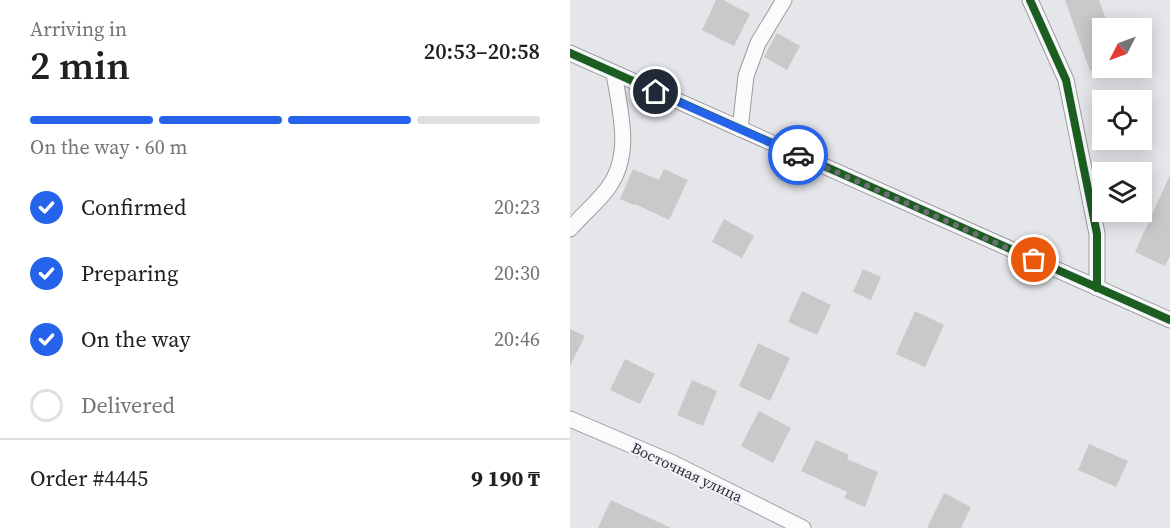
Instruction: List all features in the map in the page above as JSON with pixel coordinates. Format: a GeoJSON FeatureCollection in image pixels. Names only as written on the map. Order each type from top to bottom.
{"type":"FeatureCollection","features":[{"type":"Feature","properties":{"kind":"street"},"geometry":{"type":"LineString","coordinates":[[740,129],[747,76],[758,43],[784,0]]}},
{"type":"Feature","properties":{"kind":"street"},"geometry":{"type":"LineString","coordinates":[[1030,0],[1066,80],[1097,234],[1097,288]]}},
{"type":"Feature","properties":{"kind":"street"},"geometry":{"type":"LineString","coordinates":[[570,53],[1170,320]]}},
{"type":"Feature","properties":{"kind":"street"},"geometry":{"type":"LineString","coordinates":[[570,229],[606,191],[616,176],[623,157],[622,129],[614,73]]}},
{"type":"Feature","properties":{"kind":"street","name":"Восточная улица"},"geometry":{"type":"LineString","coordinates":[[570,419],[673,463],[803,528]]}},
{"type":"Feature","properties":{"kind":"building"},"geometry":{"type":"Polygon","coordinates":[[[716,0],[723,0],[750,14],[734,46],[702,30],[716,0]]]}},
{"type":"Feature","properties":{"kind":"building"},"geometry":{"type":"Polygon","coordinates":[[[1065,0],[1099,0],[1105,18],[1092,18],[1092,70],[1090,71],[1065,0]]]}},
{"type":"Feature","properties":{"kind":"building"},"geometry":{"type":"Polygon","coordinates":[[[777,33],[800,46],[787,70],[764,57],[777,33]]]}},
{"type":"Feature","properties":{"kind":"building"},"geometry":{"type":"Polygon","coordinates":[[[633,169],[659,180],[664,169],[688,180],[669,220],[620,199],[633,169]]]}},
{"type":"Feature","properties":{"kind":"building"},"geometry":{"type":"Polygon","coordinates":[[[1170,175],[1170,256],[1165,266],[1135,252],[1149,222],[1152,222],[1152,215],[1170,175]]]}},
{"type":"Feature","properties":{"kind":"building"},"geometry":{"type":"Polygon","coordinates":[[[724,219],[754,236],[742,258],[712,242],[724,219]]]}},
{"type":"Feature","properties":{"kind":"building"},"geometry":{"type":"Polygon","coordinates":[[[863,269],[881,277],[871,300],[853,292],[863,269]]]}},
{"type":"Feature","properties":{"kind":"building"},"geometry":{"type":"Polygon","coordinates":[[[802,291],[831,305],[817,335],[788,322],[802,291]]]}},
{"type":"Feature","properties":{"kind":"building"},"geometry":{"type":"Polygon","coordinates":[[[915,311],[944,325],[925,367],[896,354],[915,311]]]}},
{"type":"Feature","properties":{"kind":"building"},"geometry":{"type":"Polygon","coordinates":[[[570,329],[585,336],[570,366],[570,329]]]}},
{"type":"Feature","properties":{"kind":"building"},"geometry":{"type":"Polygon","coordinates":[[[758,343],[790,358],[770,401],[739,386],[758,343]]]}},
{"type":"Feature","properties":{"kind":"building"},"geometry":{"type":"Polygon","coordinates":[[[625,359],[655,374],[640,404],[610,390],[625,359]]]}},
{"type":"Feature","properties":{"kind":"building"},"geometry":{"type":"Polygon","coordinates":[[[692,380],[717,391],[703,426],[677,415],[692,380]]]}},
{"type":"Feature","properties":{"kind":"building"},"geometry":{"type":"Polygon","coordinates":[[[759,411],[791,428],[773,463],[741,446],[759,411]]]}},
{"type":"Feature","properties":{"kind":"building"},"geometry":{"type":"Polygon","coordinates":[[[816,440],[849,455],[847,459],[878,472],[865,507],[844,498],[847,492],[801,471],[816,440]]]}},
{"type":"Feature","properties":{"kind":"building"},"geometry":{"type":"Polygon","coordinates":[[[1089,444],[1128,461],[1116,487],[1078,470],[1089,444]]]}},
{"type":"Feature","properties":{"kind":"building"},"geometry":{"type":"Polygon","coordinates":[[[944,493],[971,507],[961,528],[927,528],[944,493]]]}},
{"type":"Feature","properties":{"kind":"building"},"geometry":{"type":"Polygon","coordinates":[[[611,500],[671,528],[598,528],[611,500]]]}},
{"type":"Feature","properties":{"kind":"cycle path"},"geometry":{"type":"LineString","coordinates":[[1030,0],[1066,80],[1097,234],[1097,288]]}},
{"type":"Feature","properties":{"kind":"cycle path"},"geometry":{"type":"LineString","coordinates":[[570,53],[1170,320]]}},
{"type":"Feature","properties":{"kind":"way so far"},"geometry":{"type":"LineString","coordinates":[[798,155],[1034,260]]}},
{"type":"Feature","properties":{"kind":"route"},"geometry":{"type":"LineString","coordinates":[[656,92],[798,155]]}}]}
